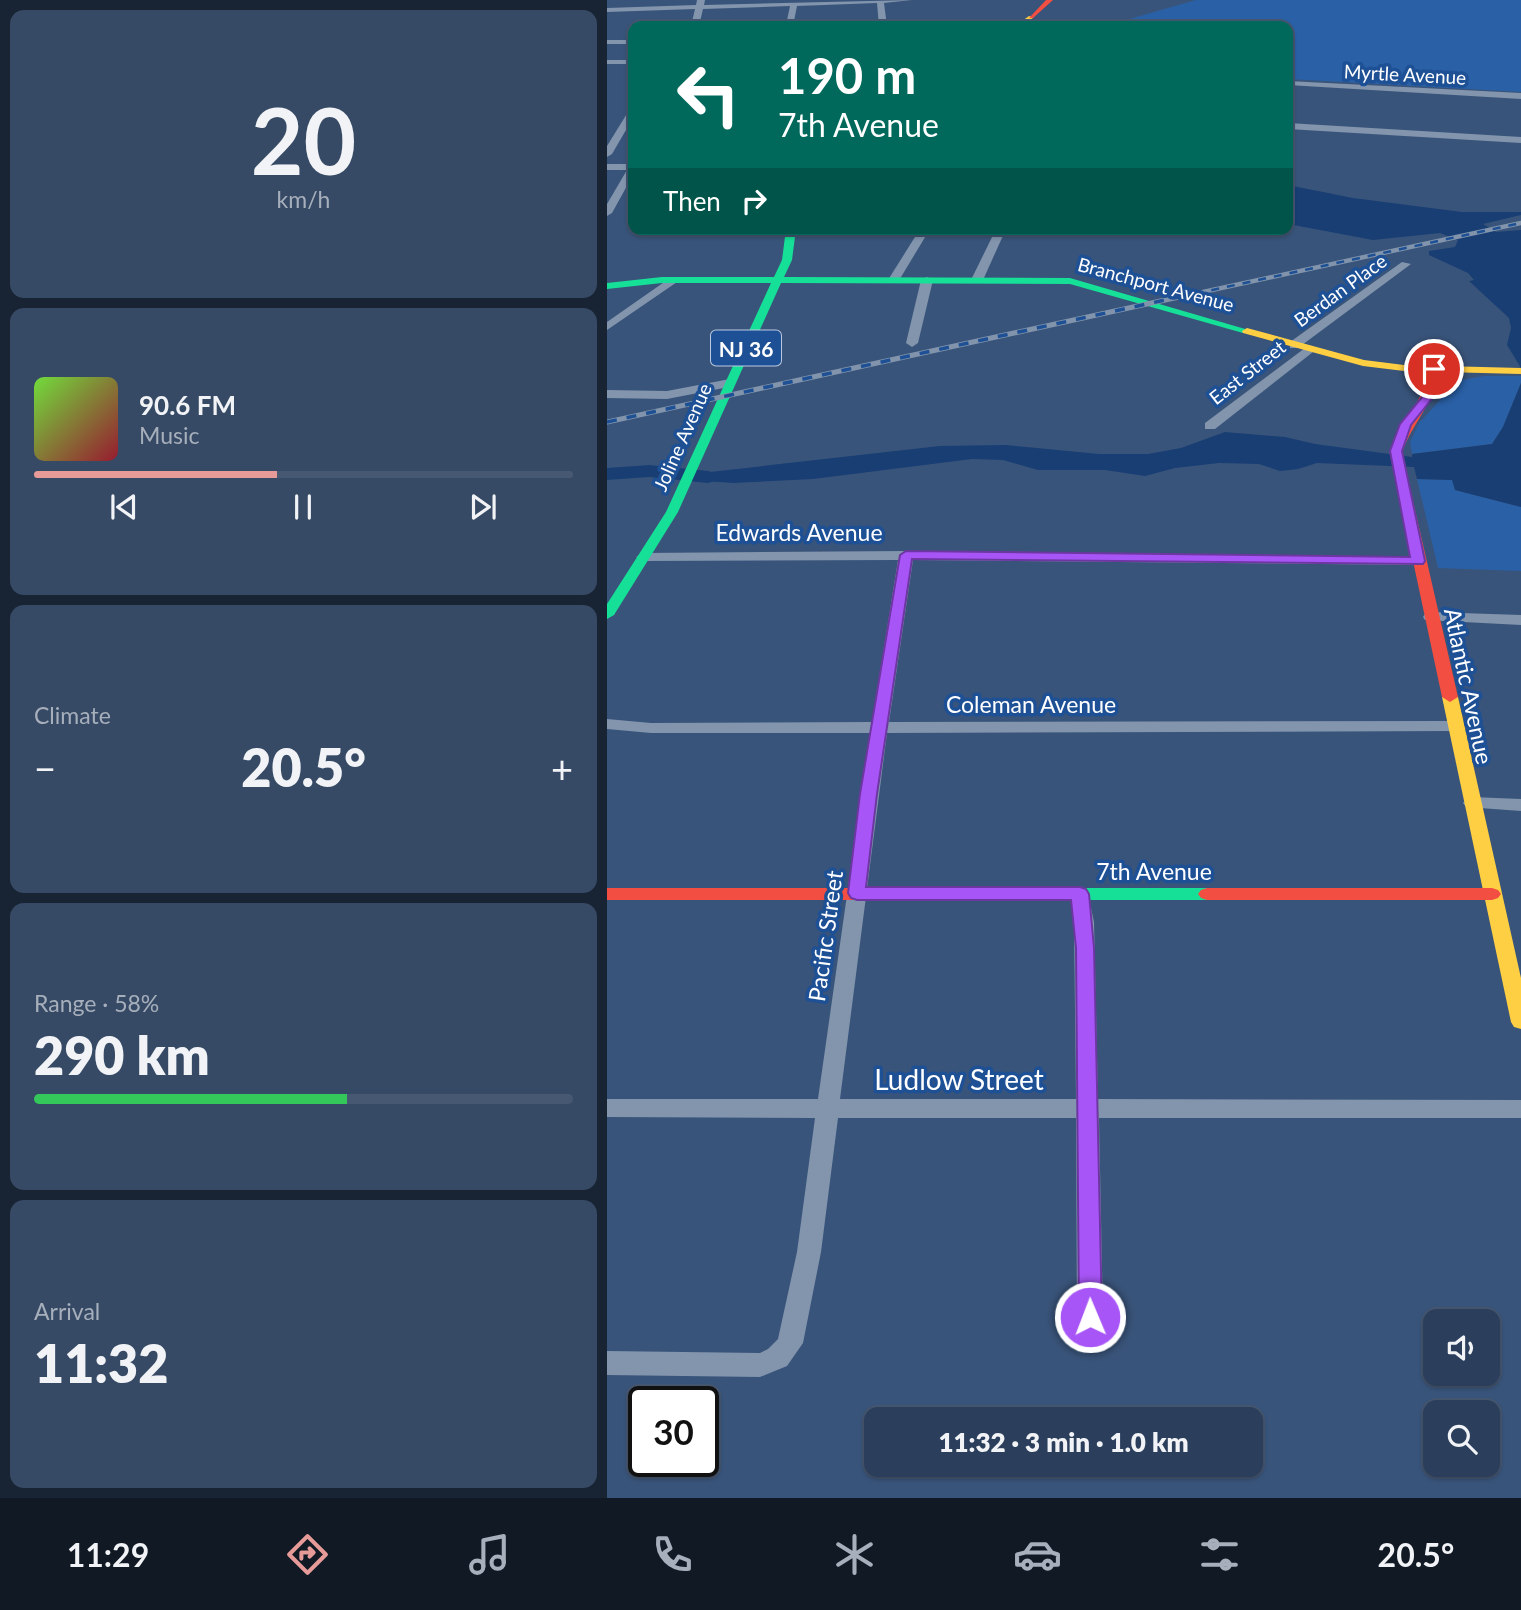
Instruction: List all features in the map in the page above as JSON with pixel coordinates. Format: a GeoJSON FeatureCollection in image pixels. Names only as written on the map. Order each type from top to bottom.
{"type":"FeatureCollection","features":[{"type":"Feature","properties":{"kind":"main road"},"geometry":{"type":"LineString","coordinates":[[1032,16],[1043,0]]}},
{"type":"Feature","properties":{"kind":"main road"},"geometry":{"type":"LineString","coordinates":[[1025,21],[1050,0]]}},
{"type":"Feature","properties":{"kind":"main road","name":"Joline Avenue"},"geometry":{"type":"LineString","coordinates":[[607,615],[672,512],[778,279],[789,253],[790,235]]}},
{"type":"Feature","properties":{"kind":"main road","name":"Branchport Avenue"},"geometry":{"type":"LineString","coordinates":[[607,286],[674,280],[1063,280],[1080,282],[1338,357],[1387,367],[1520,371]]}},
{"type":"Feature","properties":{"kind":"main road"},"geometry":{"type":"LineString","coordinates":[[1338,357],[1430,395],[1434,369]]}},
{"type":"Feature","properties":{"kind":"main road","name":"Atlantic Avenue"},"geometry":{"type":"LineString","coordinates":[[1498,370],[1455,378],[1430,395],[1402,430],[1397,460],[1521,1022]]}},
{"type":"Feature","properties":{"kind":"main road","name":"7th Avenue"},"geometry":{"type":"LineString","coordinates":[[607,894],[1492,894]]}},
{"type":"Feature","properties":{"kind":"street"},"geometry":{"type":"LineString","coordinates":[[881,0],[883,21]]}},
{"type":"Feature","properties":{"kind":"street"},"geometry":{"type":"LineString","coordinates":[[607,10],[700,4],[794,5],[908,0]]}},
{"type":"Feature","properties":{"kind":"street"},"geometry":{"type":"LineString","coordinates":[[1190,0],[1203,3]]}},
{"type":"Feature","properties":{"kind":"street"},"geometry":{"type":"LineString","coordinates":[[791,21],[794,5]]}},
{"type":"Feature","properties":{"kind":"street"},"geometry":{"type":"LineString","coordinates":[[607,42],[628,42]]}},
{"type":"Feature","properties":{"kind":"street"},"geometry":{"type":"LineString","coordinates":[[607,62],[628,62]]}},
{"type":"Feature","properties":{"kind":"street","name":"Myrtle Avenue"},"geometry":{"type":"LineString","coordinates":[[1293,83],[1521,96]]}},
{"type":"Feature","properties":{"kind":"street"},"geometry":{"type":"LineString","coordinates":[[607,154],[628,119]]}},
{"type":"Feature","properties":{"kind":"street"},"geometry":{"type":"LineString","coordinates":[[1293,126],[1521,140]]}},
{"type":"Feature","properties":{"kind":"street"},"geometry":{"type":"LineString","coordinates":[[607,167],[628,167]]}},
{"type":"Feature","properties":{"kind":"street"},"geometry":{"type":"LineString","coordinates":[[607,213],[628,176]]}},
{"type":"Feature","properties":{"kind":"street"},"geometry":{"type":"LineString","coordinates":[[894,280],[921,235]]}},
{"type":"Feature","properties":{"kind":"street"},"geometry":{"type":"LineString","coordinates":[[977,280],[998,235]]}},
{"type":"Feature","properties":{"kind":"street","name":"Berdan Place"},"geometry":{"type":"LineString","coordinates":[[1301,347],[1406,264]]}},
{"type":"Feature","properties":{"kind":"street"},"geometry":{"type":"LineString","coordinates":[[607,327],[674,280]]}},
{"type":"Feature","properties":{"kind":"street"},"geometry":{"type":"LineString","coordinates":[[912,343],[927,280]]}},
{"type":"Feature","properties":{"kind":"street","name":"East Street"},"geometry":{"type":"LineString","coordinates":[[1210,426],[1301,347]]}},
{"type":"Feature","properties":{"kind":"street"},"geometry":{"type":"LineString","coordinates":[[607,394],[667,395],[729,383]]}},
{"type":"Feature","properties":{"kind":"street","name":"Edwards Avenue"},"geometry":{"type":"LineString","coordinates":[[643,557],[906,555],[1418,561]]}},
{"type":"Feature","properties":{"kind":"street","name":"Pacific Street"},"geometry":{"type":"LineString","coordinates":[[607,1363],[760,1365],[774,1362],[784,1355],[795,1325],[809,1252],[826,1109],[906,555]]}},
{"type":"Feature","properties":{"kind":"street"},"geometry":{"type":"LineString","coordinates":[[1431,617],[1521,620]]}},
{"type":"Feature","properties":{"kind":"street","name":"Coleman Avenue"},"geometry":{"type":"LineString","coordinates":[[607,724],[651,728],[1454,726]]}},
{"type":"Feature","properties":{"kind":"street"},"geometry":{"type":"LineString","coordinates":[[1472,803],[1521,805]]}},
{"type":"Feature","properties":{"kind":"street"},"geometry":{"type":"LineString","coordinates":[[1080,894],[1084,922],[1090,1317]]}},
{"type":"Feature","properties":{"kind":"street","name":"Ludlow Street"},"geometry":{"type":"LineString","coordinates":[[607,1108],[1521,1109]]}},
{"type":"Feature","properties":{"kind":"shaded area"},"geometry":{"type":"Polygon","coordinates":[[[1196,0],[1521,0],[1521,92],[1293,79],[1293,21],[1126,20],[1196,0]]]}},
{"type":"Feature","properties":{"kind":"shaded area"},"geometry":{"type":"Polygon","coordinates":[[[1293,186],[1353,198],[1462,212],[1521,212],[1521,215],[1483,224],[1496,232],[1521,230],[1521,368],[1507,345],[1511,328],[1509,318],[1469,281],[1474,280],[1468,273],[1429,255],[1429,251],[1455,247],[1458,240],[1440,233],[1373,240],[1293,225],[1293,186]]]}},
{"type":"Feature","properties":{"kind":"shaded area"},"geometry":{"type":"Polygon","coordinates":[[[1484,376],[1521,376],[1521,383],[1503,427],[1492,444],[1412,454],[1410,442],[1419,423],[1451,388],[1461,380],[1484,376]]]}},
{"type":"Feature","properties":{"kind":"shaded area"},"geometry":{"type":"Polygon","coordinates":[[[1521,383],[1521,507],[1455,490],[1452,480],[1417,479],[1414,467],[1317,463],[1280,471],[1259,464],[1219,463],[1175,468],[1145,476],[1105,470],[1038,470],[1003,460],[972,459],[813,479],[733,483],[706,481],[710,472],[940,446],[1006,445],[1099,454],[1148,454],[1181,448],[1225,432],[1285,437],[1315,444],[1412,457],[1412,454],[1492,444],[1503,427],[1521,383]]]}},
{"type":"Feature","properties":{"kind":"shaded area"},"geometry":{"type":"Polygon","coordinates":[[[1417,479],[1453,480],[1455,490],[1521,507],[1521,571],[1438,568],[1417,479]]]}},
{"type":"Feature","properties":{"kind":"waterway"},"geometry":{"type":"LineString","coordinates":[[607,474],[649,471],[708,477]]}},
{"type":"Feature","properties":{"kind":"railway"},"geometry":{"type":"LineString","coordinates":[[1180,297],[1521,223]]}},
{"type":"Feature","properties":{"kind":"railway"},"geometry":{"type":"LineString","coordinates":[[607,422],[1188,295]]}},
{"type":"Feature","properties":{"kind":"traffic: fast"},"geometry":{"type":"LineString","coordinates":[[607,615],[672,512],[787,260],[790,235]]}},
{"type":"Feature","properties":{"kind":"traffic: fast"},"geometry":{"type":"LineString","coordinates":[[607,286],[662,280],[1070,281],[1247,331]]}},
{"type":"Feature","properties":{"kind":"traffic: fast"},"geometry":{"type":"LineString","coordinates":[[877,894],[1207,894]]}},
{"type":"Feature","properties":{"kind":"traffic: slow"},"geometry":{"type":"LineString","coordinates":[[1025,21],[1031,17]]}},
{"type":"Feature","properties":{"kind":"traffic: slow"},"geometry":{"type":"LineString","coordinates":[[1247,331],[1363,363],[1404,368],[1521,371]]}},
{"type":"Feature","properties":{"kind":"traffic: slow"},"geometry":{"type":"LineString","coordinates":[[1450,697],[1521,1022]]}},
{"type":"Feature","properties":{"kind":"traffic: jam"},"geometry":{"type":"LineString","coordinates":[[1031,17],[1050,0]]}},
{"type":"Feature","properties":{"kind":"traffic: jam"},"geometry":{"type":"LineString","coordinates":[[1434,369],[1429,392],[1405,431],[1396,453],[1450,697]]}},
{"type":"Feature","properties":{"kind":"traffic: jam"},"geometry":{"type":"LineString","coordinates":[[607,894],[877,894]]}},
{"type":"Feature","properties":{"kind":"traffic: jam"},"geometry":{"type":"LineString","coordinates":[[1207,894],[1492,894]]}},
{"type":"Feature","properties":{"kind":"route"},"geometry":{"type":"LineString","coordinates":[[1090,1317],[1085,948],[1080,894],[857,893],[869,794],[906,555],[1418,561],[1396,451],[1402,430],[1433,391],[1434,369]]}}]}
